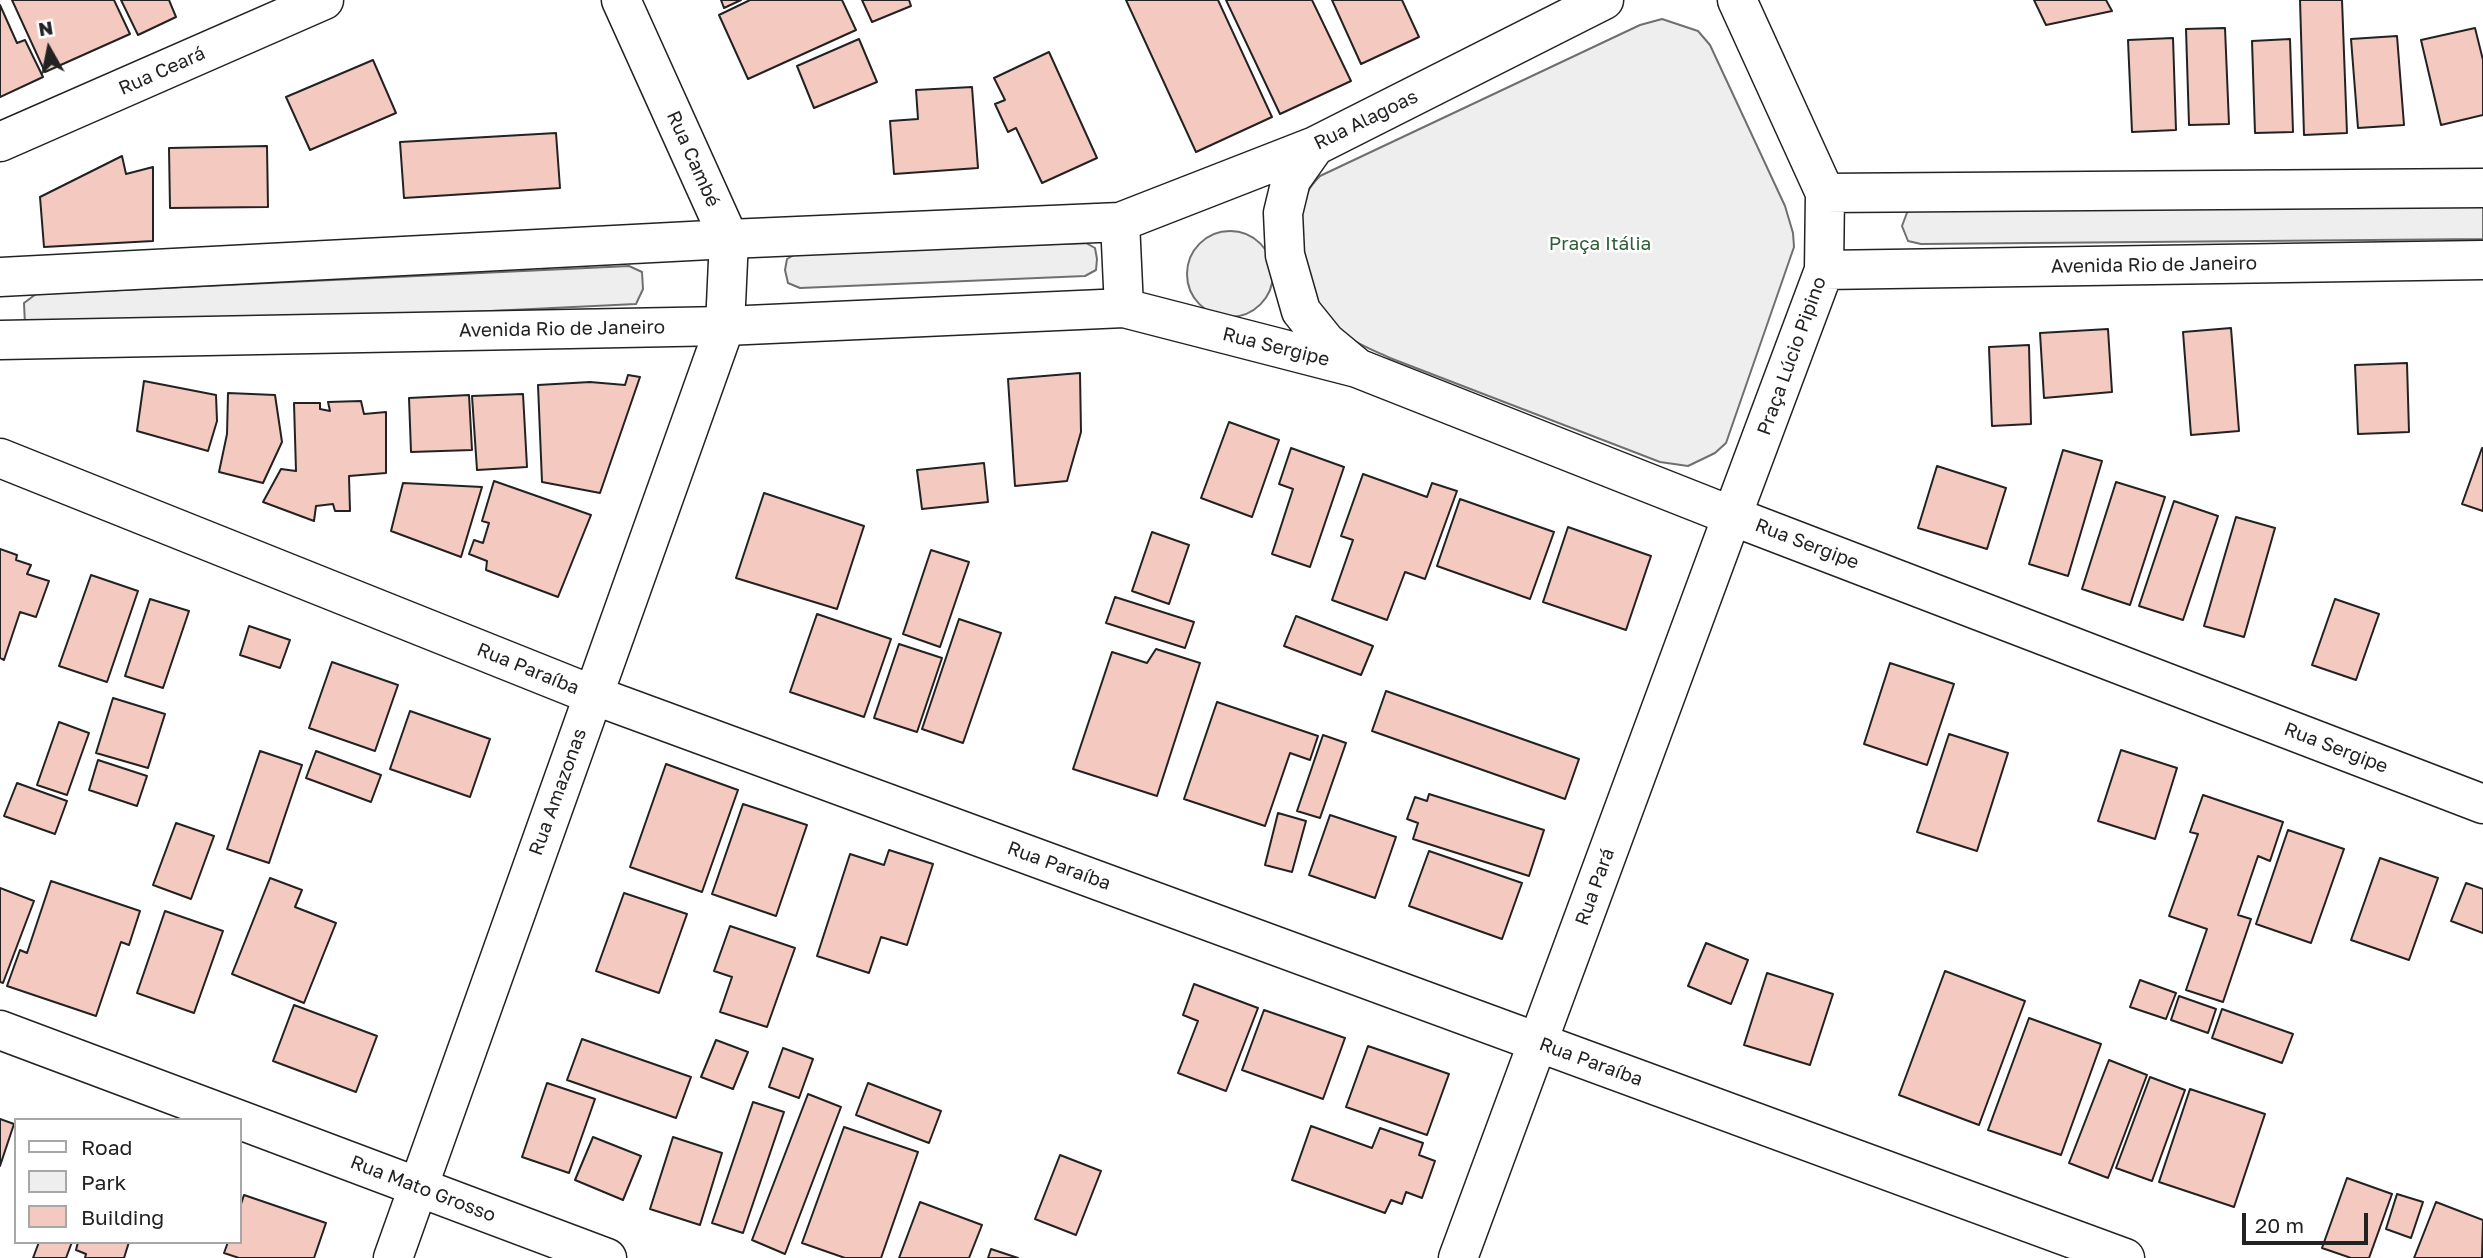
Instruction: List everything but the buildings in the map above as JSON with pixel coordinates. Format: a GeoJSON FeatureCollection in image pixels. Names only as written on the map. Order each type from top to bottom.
{"type":"FeatureCollection","features":[{"type":"Feature","properties":{"kind":"street","name":"Rua Ceará"},"geometry":{"type":"LineString","coordinates":[[0,142],[324,0]]}},
{"type":"Feature","properties":{"kind":"street","name":"Rua Cambé"},"geometry":{"type":"LineString","coordinates":[[621,0],[729,239],[725,326]]}},
{"type":"Feature","properties":{"kind":"street","name":"Rua Alagoas"},"geometry":{"type":"LineString","coordinates":[[1120,222],[1315,146],[1604,0]]}},
{"type":"Feature","properties":{"kind":"street","name":"Praça Lúcio Pipino"},"geometry":{"type":"LineString","coordinates":[[1732,516],[1824,270],[1825,193],[1737,0]]}},
{"type":"Feature","properties":{"kind":"street"},"geometry":{"type":"LineString","coordinates":[[1315,146],[1291,180],[1283,213],[1285,255],[1301,312],[1326,342],[1357,368]]}},
{"type":"Feature","properties":{"kind":"street"},"geometry":{"type":"LineString","coordinates":[[1825,193],[2483,188]]}},
{"type":"Feature","properties":{"kind":"street"},"geometry":{"type":"LineString","coordinates":[[0,277],[729,239],[1120,222],[1124,308]]}},
{"type":"Feature","properties":{"kind":"street","name":"Avenida Rio de Janeiro"},"geometry":{"type":"LineString","coordinates":[[1824,270],[2483,260]]}},
{"type":"Feature","properties":{"kind":"street","name":"Rua Sergipe"},"geometry":{"type":"LineString","coordinates":[[1124,308],[1357,368],[1732,516],[2483,804]]}},
{"type":"Feature","properties":{"kind":"street","name":"Avenida Rio de Janeiro"},"geometry":{"type":"LineString","coordinates":[[0,340],[725,326],[1124,308]]}},
{"type":"Feature","properties":{"kind":"street","name":"Rua Amazonas"},"geometry":{"type":"LineString","coordinates":[[393,1258],[725,326]]}},
{"type":"Feature","properties":{"kind":"street","name":"Rua Paraíba"},"geometry":{"type":"LineString","coordinates":[[0,457],[593,695],[2125,1258]]}},
{"type":"Feature","properties":{"kind":"street","name":"Rua Pará"},"geometry":{"type":"LineString","coordinates":[[1458,1258],[1732,516]]}},
{"type":"Feature","properties":{"kind":"street","name":"Rua Mato Grosso"},"geometry":{"type":"LineString","coordinates":[[0,1030],[235,1118]]}},
{"type":"Feature","properties":{"kind":"street","name":"Rua Mato Grosso"},"geometry":{"type":"LineString","coordinates":[[242,1121],[607,1258]]}},
{"type":"Feature","properties":{"kind":"green space","name":"Praça Itália"},"geometry":{"type":"Polygon","coordinates":[[[1662,19],[1698,31],[1710,45],[1785,206],[1793,233],[1794,247],[1726,443],[1715,453],[1688,466],[1660,462],[1390,358],[1356,342],[1338,329],[1317,301],[1304,265],[1301,246],[1302,210],[1307,193],[1320,176],[1640,25],[1662,19]]]}},
{"type":"Feature","properties":{"kind":"green space"},"geometry":{"type":"Polygon","coordinates":[[[2483,203],[2483,239],[1921,244],[1908,241],[1902,226],[1908,210],[2483,203]]]}},
{"type":"Feature","properties":{"kind":"green space"},"geometry":{"type":"Polygon","coordinates":[[[1230,231],[1247,234],[1261,243],[1270,257],[1273,274],[1270,291],[1261,305],[1247,314],[1230,317],[1213,314],[1199,305],[1190,291],[1187,274],[1190,257],[1199,243],[1213,234],[1230,231]]]}},
{"type":"Feature","properties":{"kind":"green space"},"geometry":{"type":"Polygon","coordinates":[[[1086,243],[1095,248],[1097,259],[1096,270],[1085,276],[800,288],[788,283],[785,270],[787,259],[799,252],[1086,243]]]}},
{"type":"Feature","properties":{"kind":"green space"},"geometry":{"type":"Polygon","coordinates":[[[629,266],[642,272],[643,289],[636,304],[33,333],[25,325],[24,303],[36,294],[629,266]]]}}]}
